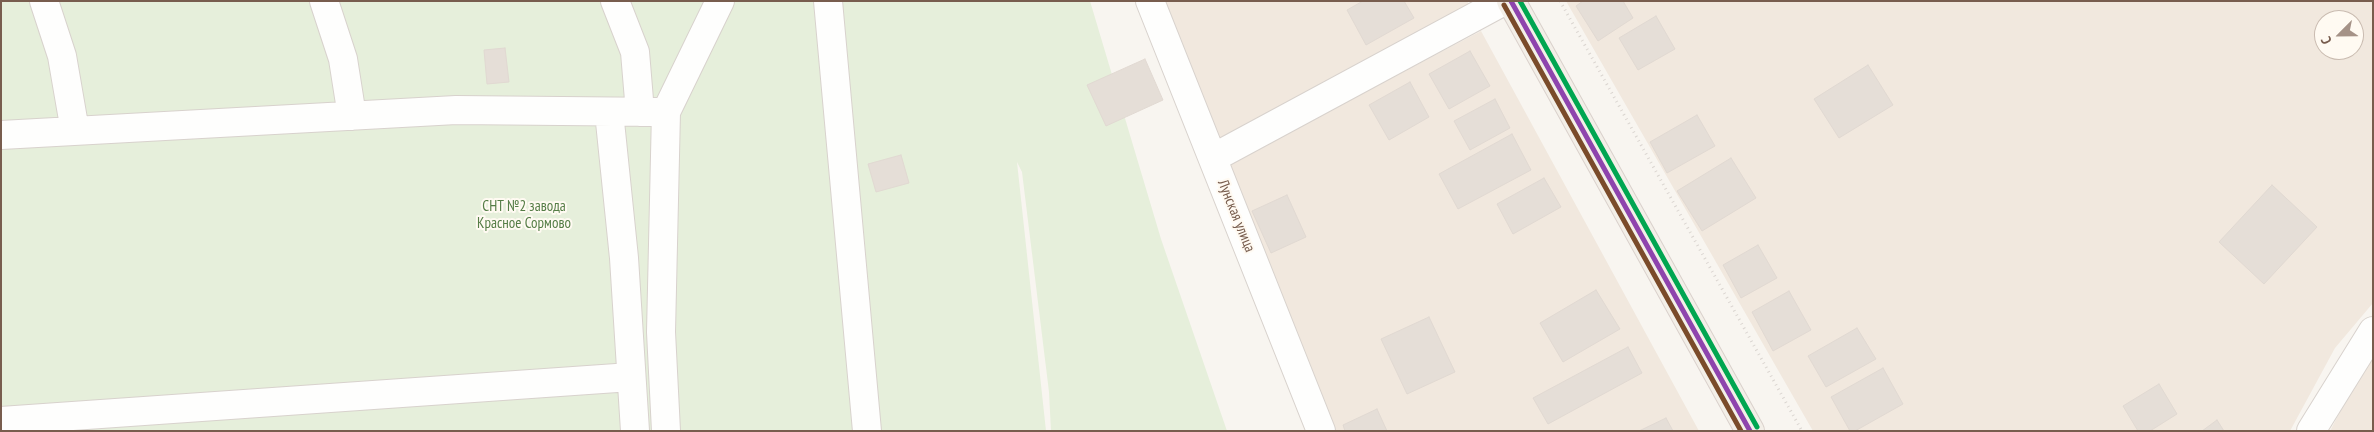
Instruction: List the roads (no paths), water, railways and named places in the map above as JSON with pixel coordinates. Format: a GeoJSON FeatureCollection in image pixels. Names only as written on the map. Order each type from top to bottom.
{"type":"FeatureCollection","features":[{"type":"Feature","properties":{"kind":"main road"},"geometry":{"type":"LineString","coordinates":[[1511,1],[1750,431]]}},
{"type":"Feature","properties":{"kind":"street"},"geometry":{"type":"LineString","coordinates":[[44,1],[62,56],[75,130]]}},
{"type":"Feature","properties":{"kind":"street"},"geometry":{"type":"LineString","coordinates":[[324,1],[343,59],[352,116]]}},
{"type":"Feature","properties":{"kind":"street"},"geometry":{"type":"LineString","coordinates":[[615,1],[635,52],[640,112]]}},
{"type":"Feature","properties":{"kind":"street"},"geometry":{"type":"LineString","coordinates":[[666,431],[661,332],[666,112],[720,1]]}},
{"type":"Feature","properties":{"kind":"street"},"geometry":{"type":"LineString","coordinates":[[828,1],[867,431]]}},
{"type":"Feature","properties":{"kind":"street","name":"Лунская улица"},"geometry":{"type":"LineString","coordinates":[[1150,1],[1322,431]]}},
{"type":"Feature","properties":{"kind":"street"},"geometry":{"type":"LineString","coordinates":[[1213,158],[1504,1]]}},
{"type":"Feature","properties":{"kind":"street"},"geometry":{"type":"LineString","coordinates":[[1,134],[456,110],[666,112]]}},
{"type":"Feature","properties":{"kind":"street"},"geometry":{"type":"LineString","coordinates":[[608,112],[624,258],[635,431]]}},
{"type":"Feature","properties":{"kind":"street"},"geometry":{"type":"LineString","coordinates":[[2311,431],[2373,331]]}},
{"type":"Feature","properties":{"kind":"street"},"geometry":{"type":"LineString","coordinates":[[1,420],[631,377]]}},
{"type":"Feature","properties":{"kind":"park label","name":"СНТ №2 завода Красное Сормово"},"geometry":{"type":"Point","coordinates":[524,216]}}]}
